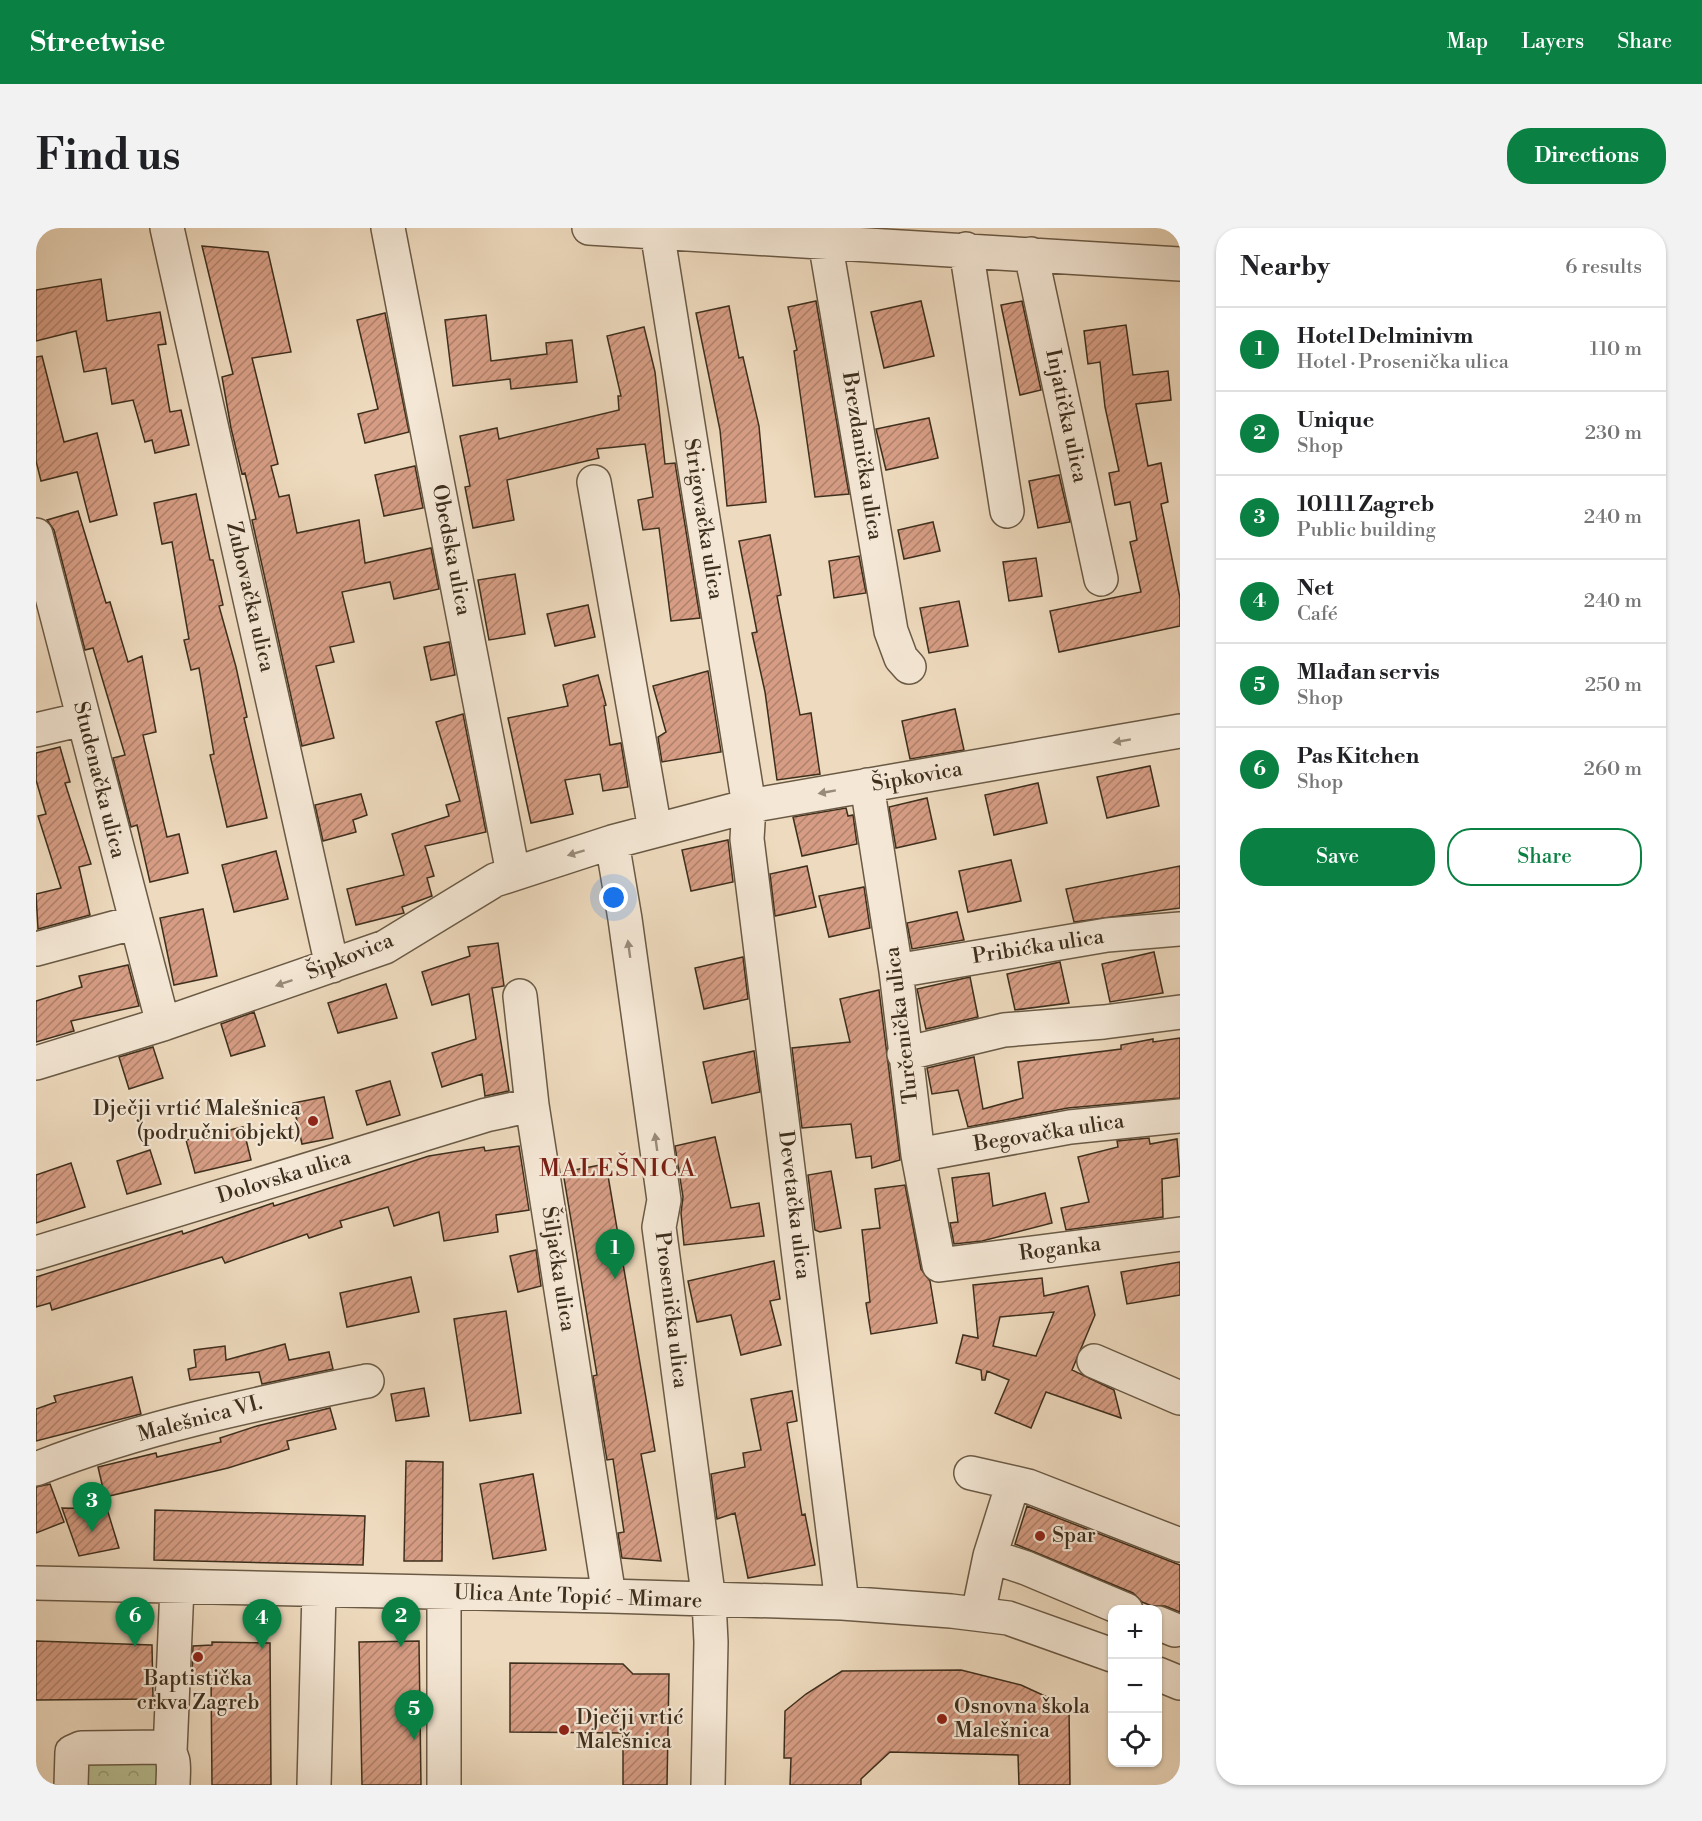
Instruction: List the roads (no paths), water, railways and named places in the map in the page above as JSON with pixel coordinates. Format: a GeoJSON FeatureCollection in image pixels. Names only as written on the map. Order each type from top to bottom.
{"type":"FeatureCollection","features":[{"type":"Feature","properties":{"kind":"street","name":"Zubovačka ulica"},"geometry":{"type":"LineString","coordinates":[[167,228],[332,966]]}},
{"type":"Feature","properties":{"kind":"street","name":"Obedska ulica"},"geometry":{"type":"LineString","coordinates":[[388,228],[513,873]]}},
{"type":"Feature","properties":{"kind":"street"},"geometry":{"type":"LineString","coordinates":[[589,228],[966,249],[1180,264]]}},
{"type":"Feature","properties":{"kind":"street","name":"Strigovačka ulica"},"geometry":{"type":"LineString","coordinates":[[657,231],[749,806]]}},
{"type":"Feature","properties":{"kind":"street","name":"Brezdanička ulica"},"geometry":{"type":"LineString","coordinates":[[825,241],[891,631],[901,658],[909,667]]}},
{"type":"Feature","properties":{"kind":"street"},"geometry":{"type":"LineString","coordinates":[[966,249],[1007,511]]}},
{"type":"Feature","properties":{"kind":"street","name":"Injatička ulica"},"geometry":{"type":"LineString","coordinates":[[1031,254],[1101,579]]}},
{"type":"Feature","properties":{"kind":"street"},"geometry":{"type":"LineString","coordinates":[[594,482],[655,830]]}},
{"type":"Feature","properties":{"kind":"street","name":"Studenačka ulica"},"geometry":{"type":"LineString","coordinates":[[36,535],[163,1024]]}},
{"type":"Feature","properties":{"kind":"street"},"geometry":{"type":"LineString","coordinates":[[36,730],[83,719]]}},
{"type":"Feature","properties":{"kind":"street","name":"Šipkovica"},"geometry":{"type":"LineString","coordinates":[[36,1063],[163,1024],[385,947],[495,880],[612,842],[749,806],[1180,731]]}},
{"type":"Feature","properties":{"kind":"street","name":"Turčenička ulica"},"geometry":{"type":"LineString","coordinates":[[867,785],[896,971],[904,1054],[918,1155],[939,1265]]}},
{"type":"Feature","properties":{"kind":"street","name":"Devetačka ulica"},"geometry":{"type":"LineString","coordinates":[[749,806],[747,839],[842,1603]]}},
{"type":"Feature","properties":{"kind":"street","name":"Prosenička ulica"},"geometry":{"type":"LineString","coordinates":[[612,842],[664,1200],[659,1227],[709,1601],[711,1642],[708,1785]]}},
{"type":"Feature","properties":{"kind":"street"},"geometry":{"type":"LineString","coordinates":[[36,949],[135,922]]}},
{"type":"Feature","properties":{"kind":"street","name":"Pribićka ulica"},"geometry":{"type":"LineString","coordinates":[[896,971],[1107,935],[1180,929]]}},
{"type":"Feature","properties":{"kind":"street","name":"Šiljačka ulica"},"geometry":{"type":"LineString","coordinates":[[520,996],[532,1105],[609,1596]]}},
{"type":"Feature","properties":{"kind":"street"},"geometry":{"type":"LineString","coordinates":[[904,1054],[1004,1030],[1104,1022],[1180,1012]]}},
{"type":"Feature","properties":{"kind":"street","name":"Dolovska ulica"},"geometry":{"type":"LineString","coordinates":[[36,1253],[486,1115],[532,1105]]}},
{"type":"Feature","properties":{"kind":"street","name":"Begovačka ulica"},"geometry":{"type":"LineString","coordinates":[[918,1155],[1070,1126],[1180,1116]]}},
{"type":"Feature","properties":{"kind":"street","name":"Roganka"},"geometry":{"type":"LineString","coordinates":[[939,1265],[1180,1234]]}},
{"type":"Feature","properties":{"kind":"street"},"geometry":{"type":"LineString","coordinates":[[1094,1361],[1180,1398]]}},
{"type":"Feature","properties":{"kind":"street","name":"Malešnica VI."},"geometry":{"type":"LineString","coordinates":[[36,1469],[76,1453],[139,1434],[257,1403],[367,1381]]}},
{"type":"Feature","properties":{"kind":"street"},"geometry":{"type":"LineString","coordinates":[[971,1473],[1013,1483],[1180,1545]]}},
{"type":"Feature","properties":{"kind":"street"},"geometry":{"type":"LineString","coordinates":[[978,1614],[990,1556],[1013,1483]]}},
{"type":"Feature","properties":{"kind":"street"},"geometry":{"type":"LineString","coordinates":[[990,1556],[1026,1568],[1114,1605]]}},
{"type":"Feature","properties":{"kind":"street","name":"Ulica Ante Topić - Mimare"},"geometry":{"type":"LineString","coordinates":[[36,1583],[842,1603],[1008,1618],[1108,1653]]}},
{"type":"Feature","properties":{"kind":"street"},"geometry":{"type":"LineString","coordinates":[[71,1785],[72,1752],[81,1748],[163,1747],[170,1587]]}},
{"type":"Feature","properties":{"kind":"street"},"geometry":{"type":"LineString","coordinates":[[314,1785],[319,1591]]}},
{"type":"Feature","properties":{"kind":"street"},"geometry":{"type":"LineString","coordinates":[[444,1593],[444,1785]]}},
{"type":"Feature","properties":{"kind":"street"},"geometry":{"type":"LineString","coordinates":[[1162,1676],[1180,1683]]}},
{"type":"Feature","properties":{"kind":"street"},"geometry":{"type":"LineString","coordinates":[[163,1742],[173,1758],[173,1785]]}},
{"type":"Feature","properties":{"kind":"place","name":"Dječji vrtić Malešnica (područni objekt)"},"geometry":{"type":"Point","coordinates":[313,1121]}},
{"type":"Feature","properties":{"kind":"place","name":"Hotel Delminivm"},"geometry":{"type":"Point","coordinates":[615,1279]}},
{"type":"Feature","properties":{"kind":"place","name":"10111 Zagreb"},"geometry":{"type":"Point","coordinates":[92,1532]}},
{"type":"Feature","properties":{"kind":"place","name":"Spar"},"geometry":{"type":"Point","coordinates":[1040,1536]}},
{"type":"Feature","properties":{"kind":"place","name":"Pas Kitchen"},"geometry":{"type":"Point","coordinates":[135,1647]}},
{"type":"Feature","properties":{"kind":"place","name":"Unique"},"geometry":{"type":"Point","coordinates":[401,1647]}},
{"type":"Feature","properties":{"kind":"place","name":"Net"},"geometry":{"type":"Point","coordinates":[262,1649]}},
{"type":"Feature","properties":{"kind":"place","name":"Baptistička crkva Zagreb"},"geometry":{"type":"Point","coordinates":[198,1657]}},
{"type":"Feature","properties":{"kind":"place","name":"Osnovna škola Malešnica"},"geometry":{"type":"Point","coordinates":[942,1719]}},
{"type":"Feature","properties":{"kind":"place","name":"Dječji vrtić Malešnica"},"geometry":{"type":"Point","coordinates":[564,1730]}},
{"type":"Feature","properties":{"kind":"place","name":"Mlađan servis"},"geometry":{"type":"Point","coordinates":[414,1740]}},
{"type":"Feature","properties":{"kind":"district","name":"MALEŠNICA"},"geometry":{"type":"Point","coordinates":[618,1169]}}]}
